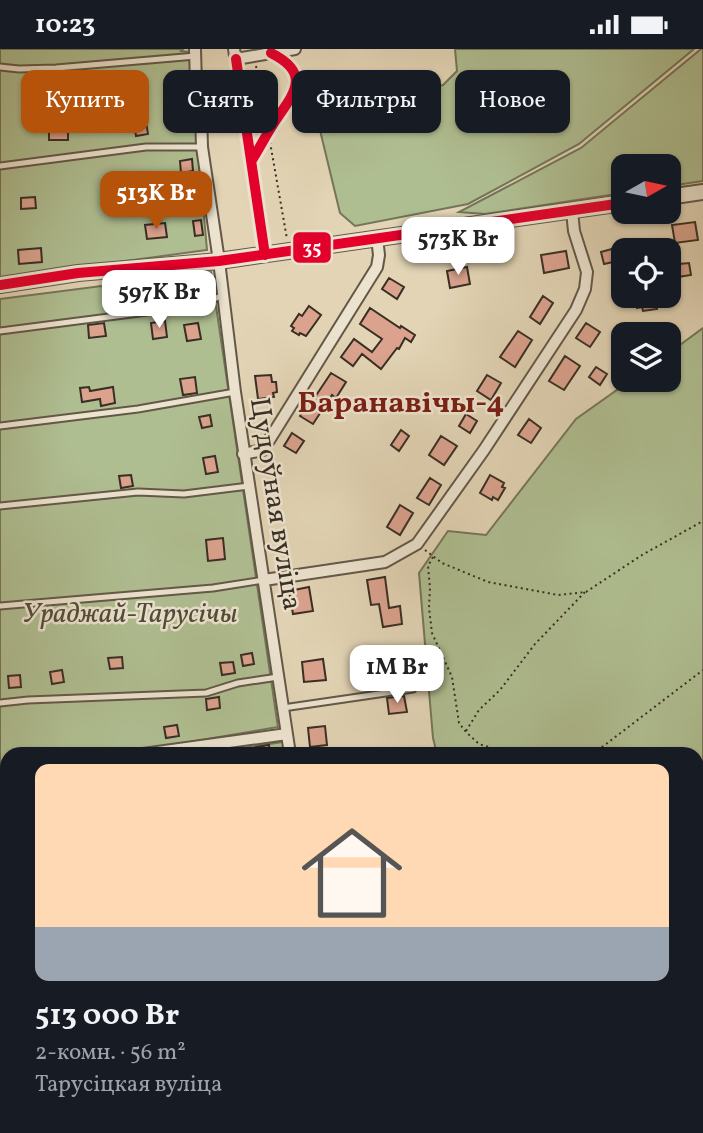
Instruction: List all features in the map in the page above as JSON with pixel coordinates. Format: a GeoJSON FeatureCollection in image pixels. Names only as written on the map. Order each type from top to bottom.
{"type":"FeatureCollection","features":[{"type":"Feature","properties":{"kind":"street"},"geometry":{"type":"LineString","coordinates":[[265,255],[235,54],[254,56],[295,49]]}},
{"type":"Feature","properties":{"kind":"street","name":"Цудоўная вуліца"},"geometry":{"type":"LineString","coordinates":[[196,53],[202,147],[243,454],[288,747]]}},
{"type":"Feature","properties":{"kind":"street"},"geometry":{"type":"LineString","coordinates":[[681,195],[703,192]]}},
{"type":"Feature","properties":{"kind":"street"},"geometry":{"type":"LineString","coordinates":[[0,285],[78,273],[265,255],[611,205]]}},
{"type":"Feature","properties":{"kind":"street"},"geometry":{"type":"LineString","coordinates":[[264,580],[385,562],[417,544],[484,450],[576,310],[585,289],[587,272],[574,231],[572,211]]}},
{"type":"Feature","properties":{"kind":"street"},"geometry":{"type":"LineString","coordinates":[[243,454],[263,450],[377,268],[377,238]]}},
{"type":"Feature","properties":{"kind":"street"},"geometry":{"type":"LineString","coordinates":[[193,747],[286,734]]}},
{"type":"Feature","properties":{"kind":"lane"},"geometry":{"type":"LineString","coordinates":[[0,67],[56,68],[196,53]]}},
{"type":"Feature","properties":{"kind":"lane"},"geometry":{"type":"LineString","coordinates":[[271,53],[290,65],[296,85],[292,97],[278,117]]}},
{"type":"Feature","properties":{"kind":"lane"},"geometry":{"type":"LineString","coordinates":[[252,160],[267,133]]}},
{"type":"Feature","properties":{"kind":"lane"},"geometry":{"type":"LineString","coordinates":[[0,166],[146,147],[202,147]]}},
{"type":"Feature","properties":{"kind":"lane"},"geometry":{"type":"LineString","coordinates":[[0,331],[205,303],[223,295]]}},
{"type":"Feature","properties":{"kind":"lane"},"geometry":{"type":"LineString","coordinates":[[0,426],[138,409],[235,392]]}},
{"type":"Feature","properties":{"kind":"lane"},"geometry":{"type":"LineString","coordinates":[[0,506],[138,492],[184,494],[249,486]]}},
{"type":"Feature","properties":{"kind":"lane"},"geometry":{"type":"LineString","coordinates":[[0,606],[213,588],[264,580]]}},
{"type":"Feature","properties":{"kind":"lane"},"geometry":{"type":"LineString","coordinates":[[0,703],[206,693],[239,683],[278,677]]}},
{"type":"Feature","properties":{"kind":"lane"},"geometry":{"type":"LineString","coordinates":[[283,708],[413,689]]}},
{"type":"Feature","properties":{"kind":"path"},"geometry":{"type":"LineString","coordinates":[[254,56],[257,70]]}},
{"type":"Feature","properties":{"kind":"path"},"geometry":{"type":"LineString","coordinates":[[268,133],[289,251]]}},
{"type":"Feature","properties":{"kind":"path"},"geometry":{"type":"LineString","coordinates":[[466,732],[479,710],[500,690],[535,645],[586,592],[642,555],[703,521]]}},
{"type":"Feature","properties":{"kind":"path"},"geometry":{"type":"LineString","coordinates":[[417,544],[442,563],[488,582],[558,595],[586,592]]}},
{"type":"Feature","properties":{"kind":"path"},"geometry":{"type":"LineString","coordinates":[[433,557],[428,566],[432,632],[452,677],[459,723],[479,744],[489,747]]}},
{"type":"Feature","properties":{"kind":"path"},"geometry":{"type":"LineString","coordinates":[[602,747],[703,670]]}},
{"type":"Feature","properties":{"kind":"green space"},"geometry":{"type":"Polygon","coordinates":[[[0,49],[183,49],[181,51],[189,52],[191,70],[163,70],[163,133],[196,133],[207,250],[0,278],[0,49]]]}},
{"type":"Feature","properties":{"kind":"green space"},"geometry":{"type":"Polygon","coordinates":[[[455,49],[694,49],[579,144],[468,204],[355,226],[340,213],[321,133],[441,133],[441,86],[455,73],[455,133],[570,133],[570,70],[457,70],[455,49]]]}},
{"type":"Feature","properties":{"kind":"green space"},"geometry":{"type":"Polygon","coordinates":[[[703,49],[703,181],[681,184],[681,154],[611,154],[611,195],[485,214],[459,212],[581,148],[703,49]]]}},
{"type":"Feature","properties":{"kind":"green space","name":"Ураджай-Тарусічы"},"geometry":{"type":"Polygon","coordinates":[[[211,272],[278,727],[159,747],[0,747],[0,299],[211,272]]]}},
{"type":"Feature","properties":{"kind":"green space"},"geometry":{"type":"Polygon","coordinates":[[[703,328],[703,747],[435,747],[419,573],[448,531],[486,535],[576,419],[614,392],[681,392],[681,344],[703,328]]]}},
{"type":"Feature","properties":{"kind":"green space"},"geometry":{"type":"Polygon","coordinates":[[[283,742],[283,747],[248,747],[283,742]]]}},
{"type":"Feature","properties":{"kind":"building"},"geometry":{"type":"Polygon","coordinates":[[[49,133],[68,133],[68,140],[49,140],[49,133]]]}},
{"type":"Feature","properties":{"kind":"building"},"geometry":{"type":"Polygon","coordinates":[[[192,159],[193,171],[181,173],[180,161],[192,159]]]}},
{"type":"Feature","properties":{"kind":"building"},"geometry":{"type":"Polygon","coordinates":[[[35,197],[36,208],[21,209],[21,198],[35,197]]]}},
{"type":"Feature","properties":{"kind":"building"},"geometry":{"type":"Polygon","coordinates":[[[201,220],[203,235],[195,236],[193,221],[201,220]]]}},
{"type":"Feature","properties":{"kind":"building"},"geometry":{"type":"Polygon","coordinates":[[[695,222],[698,240],[681,242],[681,238],[674,238],[672,225],[695,222]]]}},
{"type":"Feature","properties":{"kind":"building"},"geometry":{"type":"Polygon","coordinates":[[[165,223],[167,237],[147,239],[145,225],[165,223]]]}},
{"type":"Feature","properties":{"kind":"building"},"geometry":{"type":"Polygon","coordinates":[[[41,248],[42,262],[19,264],[18,250],[41,248]]]}},
{"type":"Feature","properties":{"kind":"building"},"geometry":{"type":"Polygon","coordinates":[[[611,249],[611,262],[604,264],[601,252],[611,249]]]}},
{"type":"Feature","properties":{"kind":"building"},"geometry":{"type":"Polygon","coordinates":[[[566,251],[569,268],[544,273],[541,255],[566,251]]]}},
{"type":"Feature","properties":{"kind":"building"},"geometry":{"type":"Polygon","coordinates":[[[689,263],[691,275],[681,276],[681,264],[689,263]]]}},
{"type":"Feature","properties":{"kind":"building"},"geometry":{"type":"Polygon","coordinates":[[[467,267],[470,284],[450,288],[447,271],[467,267]]]}},
{"type":"Feature","properties":{"kind":"building"},"geometry":{"type":"Polygon","coordinates":[[[175,277],[177,289],[165,291],[163,279],[175,277]]]}},
{"type":"Feature","properties":{"kind":"building"},"geometry":{"type":"Polygon","coordinates":[[[129,278],[131,289],[118,291],[117,279],[129,278]]]}},
{"type":"Feature","properties":{"kind":"building"},"geometry":{"type":"Polygon","coordinates":[[[389,278],[404,287],[397,299],[382,289],[389,278]]]}},
{"type":"Feature","properties":{"kind":"building"},"geometry":{"type":"Polygon","coordinates":[[[543,296],[553,303],[540,324],[530,317],[543,296]]]}},
{"type":"Feature","properties":{"kind":"building"},"geometry":{"type":"Polygon","coordinates":[[[309,306],[321,315],[306,336],[300,333],[299,335],[292,331],[294,328],[291,326],[309,306]]]}},
{"type":"Feature","properties":{"kind":"building"},"geometry":{"type":"Polygon","coordinates":[[[370,308],[415,335],[411,342],[405,338],[381,369],[362,354],[353,366],[341,357],[354,339],[372,352],[382,339],[360,324],[370,308]]]}},
{"type":"Feature","properties":{"kind":"building"},"geometry":{"type":"Polygon","coordinates":[[[165,321],[167,337],[153,339],[151,323],[165,321]]]}},
{"type":"Feature","properties":{"kind":"building"},"geometry":{"type":"Polygon","coordinates":[[[104,323],[106,336],[89,338],[88,325],[104,323]]]}},
{"type":"Feature","properties":{"kind":"building"},"geometry":{"type":"Polygon","coordinates":[[[198,323],[201,339],[187,341],[184,325],[198,323]]]}},
{"type":"Feature","properties":{"kind":"building"},"geometry":{"type":"Polygon","coordinates":[[[586,323],[600,332],[590,347],[576,338],[586,323]]]}},
{"type":"Feature","properties":{"kind":"building"},"geometry":{"type":"Polygon","coordinates":[[[518,331],[532,340],[515,367],[500,357],[518,331]]]}},
{"type":"Feature","properties":{"kind":"building"},"geometry":{"type":"Polygon","coordinates":[[[565,356],[580,366],[564,390],[549,381],[565,356]]]}},
{"type":"Feature","properties":{"kind":"building"},"geometry":{"type":"Polygon","coordinates":[[[596,367],[607,374],[600,385],[589,377],[596,367]]]}},
{"type":"Feature","properties":{"kind":"building"},"geometry":{"type":"Polygon","coordinates":[[[331,373],[346,382],[336,398],[332,395],[313,424],[300,416],[331,373]]]}},
{"type":"Feature","properties":{"kind":"building"},"geometry":{"type":"Polygon","coordinates":[[[271,375],[272,382],[276,382],[277,392],[273,393],[274,397],[258,399],[255,376],[271,375]]]}},
{"type":"Feature","properties":{"kind":"building"},"geometry":{"type":"Polygon","coordinates":[[[487,375],[501,383],[491,400],[477,391],[487,375]]]}},
{"type":"Feature","properties":{"kind":"building"},"geometry":{"type":"Polygon","coordinates":[[[195,377],[197,393],[183,395],[180,379],[195,377]]]}},
{"type":"Feature","properties":{"kind":"building"},"geometry":{"type":"Polygon","coordinates":[[[89,387],[90,391],[113,387],[115,403],[101,406],[100,399],[82,402],[80,388],[89,387]]]}},
{"type":"Feature","properties":{"kind":"building"},"geometry":{"type":"Polygon","coordinates":[[[466,414],[477,421],[470,433],[459,426],[466,414]]]}},
{"type":"Feature","properties":{"kind":"building"},"geometry":{"type":"Polygon","coordinates":[[[210,415],[212,426],[202,428],[199,417],[210,415]]]}},
{"type":"Feature","properties":{"kind":"building"},"geometry":{"type":"Polygon","coordinates":[[[529,419],[541,428],[531,443],[518,435],[529,419]]]}},
{"type":"Feature","properties":{"kind":"building"},"geometry":{"type":"Polygon","coordinates":[[[401,430],[409,436],[399,451],[391,445],[401,430]]]}},
{"type":"Feature","properties":{"kind":"building"},"geometry":{"type":"Polygon","coordinates":[[[292,433],[304,441],[296,453],[284,446],[292,433]]]}},
{"type":"Feature","properties":{"kind":"building"},"geometry":{"type":"Polygon","coordinates":[[[441,436],[457,446],[444,465],[429,455],[441,436]]]}},
{"type":"Feature","properties":{"kind":"building"},"geometry":{"type":"Polygon","coordinates":[[[215,456],[218,472],[206,474],[203,458],[215,456]]]}},
{"type":"Feature","properties":{"kind":"building"},"geometry":{"type":"Polygon","coordinates":[[[131,475],[133,486],[121,488],[119,476],[131,475]]]}},
{"type":"Feature","properties":{"kind":"building"},"geometry":{"type":"Polygon","coordinates":[[[490,475],[504,483],[502,487],[505,488],[498,500],[493,497],[492,500],[480,493],[490,475]]]}},
{"type":"Feature","properties":{"kind":"building"},"geometry":{"type":"Polygon","coordinates":[[[430,478],[441,485],[429,505],[417,498],[430,478]]]}},
{"type":"Feature","properties":{"kind":"building"},"geometry":{"type":"Polygon","coordinates":[[[400,505],[413,513],[400,535],[387,527],[400,505]]]}},
{"type":"Feature","properties":{"kind":"building"},"geometry":{"type":"Polygon","coordinates":[[[223,538],[225,559],[208,561],[206,540],[223,538]]]}},
{"type":"Feature","properties":{"kind":"building"},"geometry":{"type":"Polygon","coordinates":[[[385,577],[389,608],[400,606],[402,624],[383,627],[379,604],[371,605],[367,580],[385,577]]]}},
{"type":"Feature","properties":{"kind":"building"},"geometry":{"type":"Polygon","coordinates":[[[309,587],[313,611],[293,614],[289,591],[309,587]]]}},
{"type":"Feature","properties":{"kind":"building"},"geometry":{"type":"Polygon","coordinates":[[[398,647],[400,664],[380,666],[378,649],[398,647]]]}},
{"type":"Feature","properties":{"kind":"building"},"geometry":{"type":"Polygon","coordinates":[[[252,653],[254,664],[243,666],[241,655],[252,653]]]}},
{"type":"Feature","properties":{"kind":"building"},"geometry":{"type":"Polygon","coordinates":[[[122,657],[123,668],[110,669],[108,658],[122,657]]]}},
{"type":"Feature","properties":{"kind":"building"},"geometry":{"type":"Polygon","coordinates":[[[323,659],[326,680],[304,682],[302,662],[323,659]]]}},
{"type":"Feature","properties":{"kind":"building"},"geometry":{"type":"Polygon","coordinates":[[[233,662],[235,673],[222,675],[220,663],[233,662]]]}},
{"type":"Feature","properties":{"kind":"building"},"geometry":{"type":"Polygon","coordinates":[[[62,670],[64,682],[52,684],[50,672],[62,670]]]}},
{"type":"Feature","properties":{"kind":"building"},"geometry":{"type":"Polygon","coordinates":[[[20,675],[21,687],[9,688],[8,676],[20,675]]]}},
{"type":"Feature","properties":{"kind":"building"},"geometry":{"type":"Polygon","coordinates":[[[404,696],[407,712],[389,714],[387,698],[404,696]]]}},
{"type":"Feature","properties":{"kind":"building"},"geometry":{"type":"Polygon","coordinates":[[[219,697],[220,708],[207,710],[206,699],[219,697]]]}},
{"type":"Feature","properties":{"kind":"building"},"geometry":{"type":"Polygon","coordinates":[[[177,725],[179,736],[166,738],[164,727],[177,725]]]}},
{"type":"Feature","properties":{"kind":"building"},"geometry":{"type":"Polygon","coordinates":[[[325,726],[327,745],[310,747],[308,728],[325,726]]]}},
{"type":"Feature","properties":{"kind":"transit line","name":"35"},"geometry":{"type":"LineString","coordinates":[[252,160],[295,87],[296,78],[292,69],[271,53]]}},
{"type":"Feature","properties":{"kind":"transit line","name":"35"},"geometry":{"type":"LineString","coordinates":[[236,59],[265,255]]}},
{"type":"Feature","properties":{"kind":"transit line","name":"35"},"geometry":{"type":"LineString","coordinates":[[0,285],[78,273],[219,261],[611,205]]}},
{"type":"Feature","properties":{"kind":"district","name":"Баранавічы-4"},"geometry":{"type":"Point","coordinates":[401,404]}}]}
